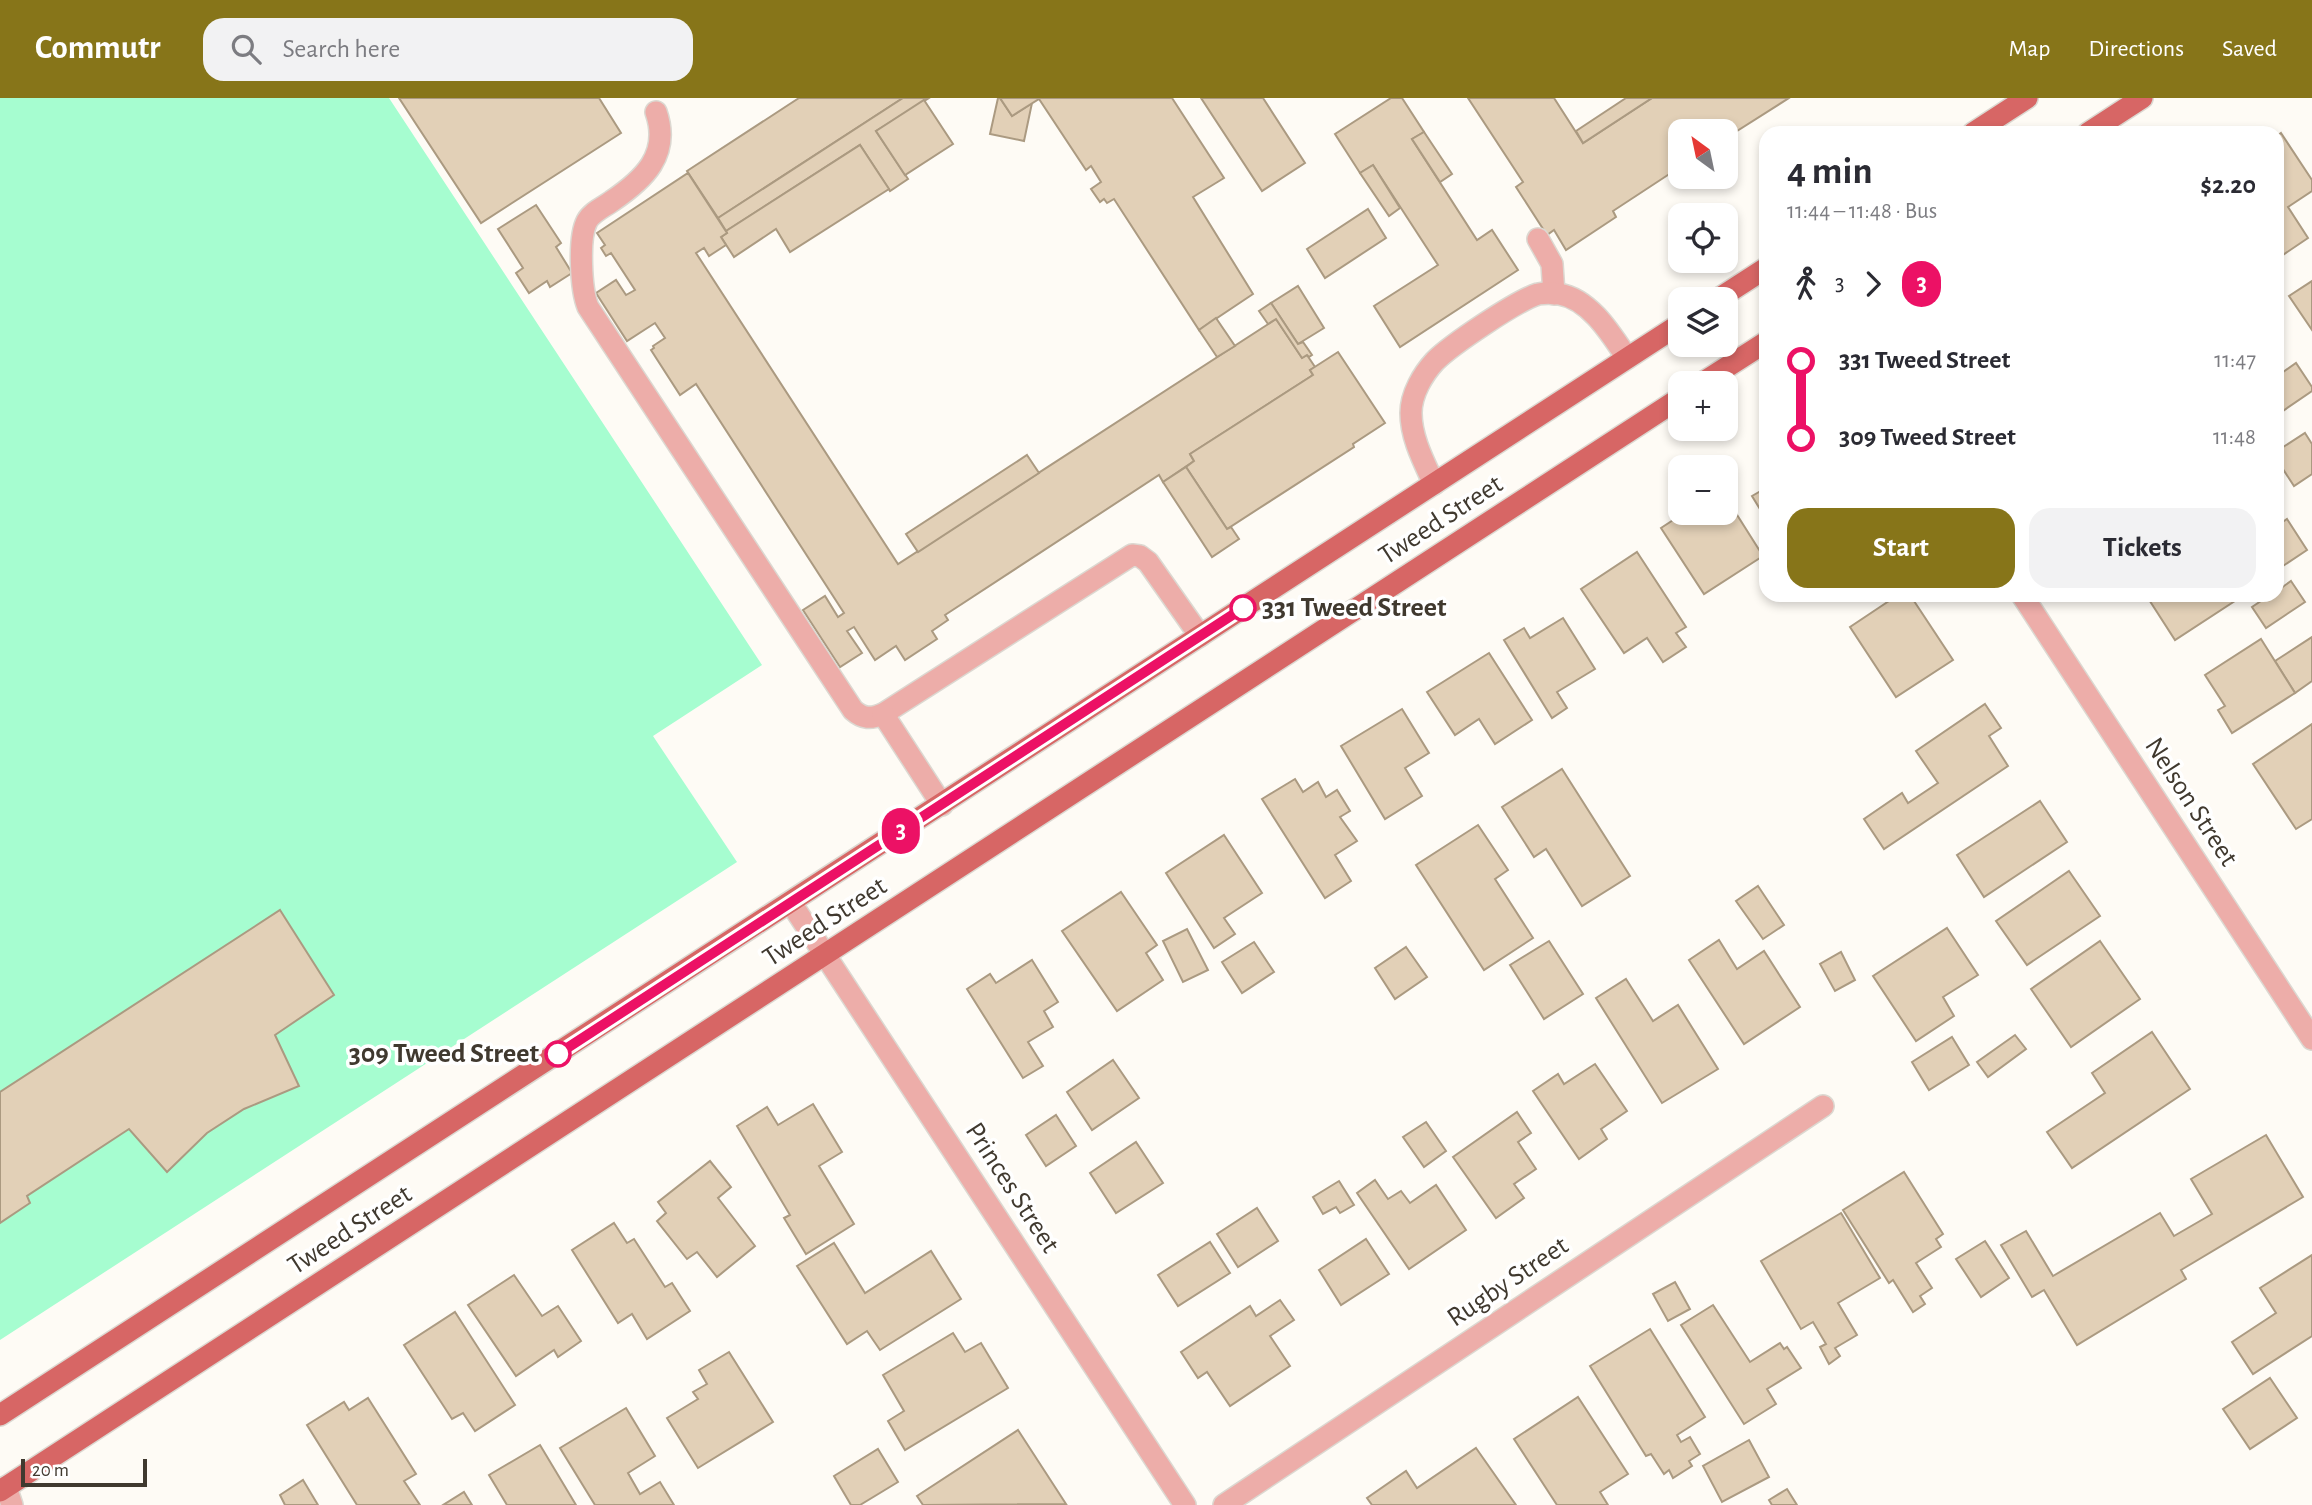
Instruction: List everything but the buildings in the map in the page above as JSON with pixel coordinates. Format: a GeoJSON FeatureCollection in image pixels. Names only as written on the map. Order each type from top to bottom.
{"type":"FeatureCollection","features":[{"type":"Feature","properties":{"kind":"main road"},"geometry":{"type":"LineString","coordinates":[[1984,126],[2027,98]]}},
{"type":"Feature","properties":{"kind":"main road"},"geometry":{"type":"LineString","coordinates":[[2099,126],[2142,98]]}},
{"type":"Feature","properties":{"kind":"main road"},"geometry":{"type":"LineString","coordinates":[[1737,287],[1759,273]]}},
{"type":"Feature","properties":{"kind":"main road","name":"Tweed Street"},"geometry":{"type":"LineString","coordinates":[[0,1415],[1668,332]]}},
{"type":"Feature","properties":{"kind":"main road"},"geometry":{"type":"LineString","coordinates":[[1721,371],[1759,346]]}},
{"type":"Feature","properties":{"kind":"main road","name":"Tweed Street"},"geometry":{"type":"LineString","coordinates":[[6,1494],[1668,406]]}},
{"type":"Feature","properties":{"kind":"street"},"geometry":{"type":"LineString","coordinates":[[656,113],[659,145],[648,173],[587,222],[583,233],[581,277],[584,298],[844,699],[861,717],[873,718],[883,714],[1132,555],[1140,556],[1148,562],[1200,636]]}},
{"type":"Feature","properties":{"kind":"street"},"geometry":{"type":"LineString","coordinates":[[1538,239],[1552,264],[1554,294]]}},
{"type":"Feature","properties":{"kind":"street"},"geometry":{"type":"LineString","coordinates":[[1434,484],[1416,442],[1410,413],[1421,380],[1436,360],[1518,303],[1540,293],[1579,301],[1613,337],[1627,358]]}},
{"type":"Feature","properties":{"kind":"street","name":"Nelson Street"},"geometry":{"type":"LineString","coordinates":[[2027,602],[2312,1039]]}},
{"type":"Feature","properties":{"kind":"street"},"geometry":{"type":"LineString","coordinates":[[883,714],[942,805]]}},
{"type":"Feature","properties":{"kind":"street","name":"Princes Street"},"geometry":{"type":"LineString","coordinates":[[791,903],[1185,1505]]}},
{"type":"Feature","properties":{"kind":"street","name":"Rugby Street"},"geometry":{"type":"LineString","coordinates":[[1224,1505],[1823,1106]]}},
{"type":"Feature","properties":{"kind":"green space"},"geometry":{"type":"Polygon","coordinates":[[[0,98],[389,98],[762,665],[653,736],[737,862],[0,1340],[0,98]]]}},
{"type":"Feature","properties":{"kind":"bus line","name":"3"},"geometry":{"type":"LineString","coordinates":[[558,1054],[1243,608]]}},
{"type":"Feature","properties":{"kind":"place","name":"331 Tweed Street"},"geometry":{"type":"Point","coordinates":[1243,608]}},
{"type":"Feature","properties":{"kind":"place","name":"309 Tweed Street"},"geometry":{"type":"Point","coordinates":[558,1054]}}]}
